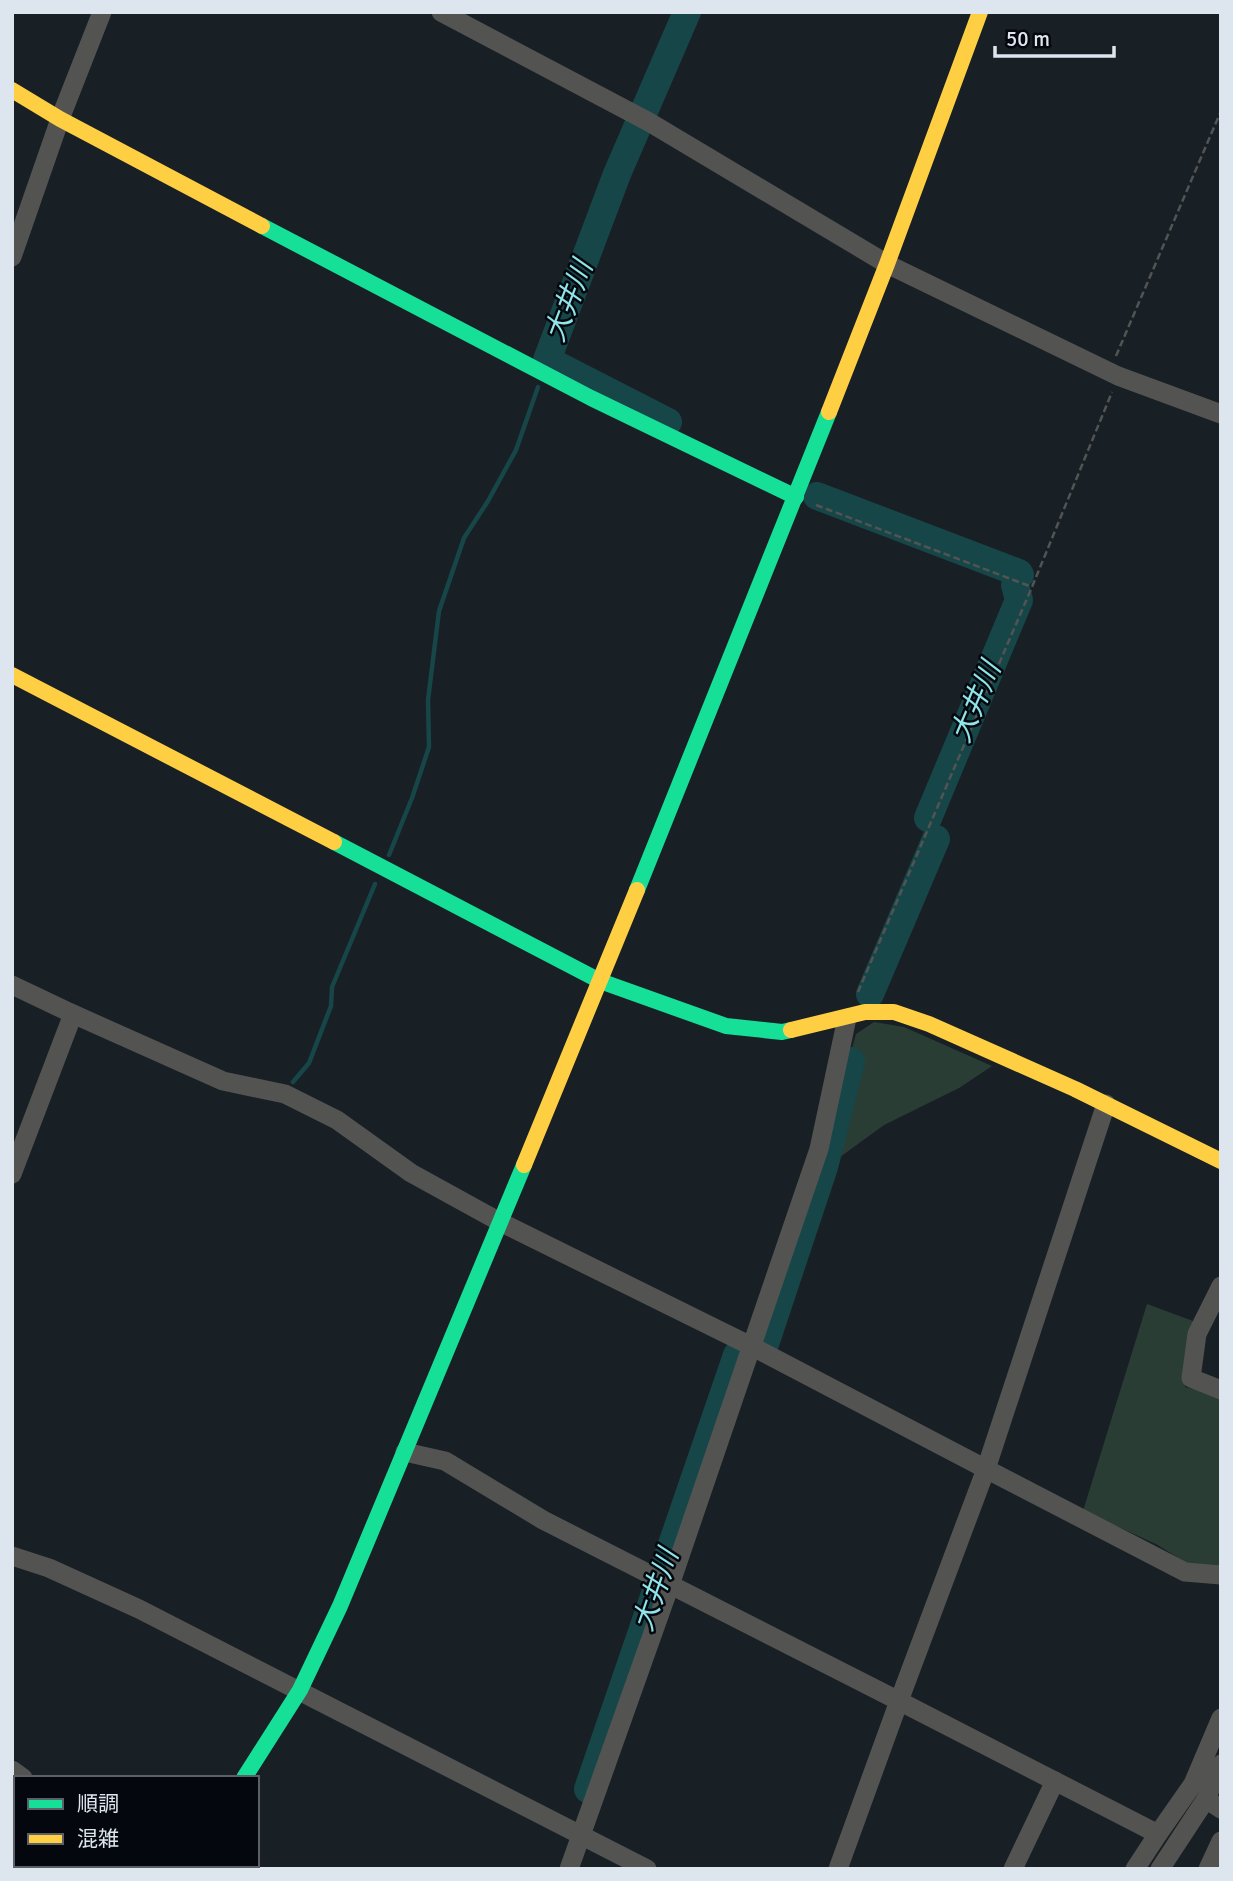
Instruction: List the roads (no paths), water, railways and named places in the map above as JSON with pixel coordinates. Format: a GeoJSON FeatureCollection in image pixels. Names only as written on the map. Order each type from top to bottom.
{"type":"FeatureCollection","features":[{"type":"Feature","properties":{"kind":"street"},"geometry":{"type":"LineString","coordinates":[[12,257],[60,119],[102,12]]}},
{"type":"Feature","properties":{"kind":"street"},"geometry":{"type":"LineString","coordinates":[[442,12],[644,120],[887,264],[1114,373],[1221,414]]}},
{"type":"Feature","properties":{"kind":"street"},"geometry":{"type":"LineString","coordinates":[[245,1776],[300,1690],[340,1606],[405,1451],[600,981],[796,497],[887,264],[980,12]]}},
{"type":"Feature","properties":{"kind":"street"},"geometry":{"type":"LineString","coordinates":[[12,90],[60,119],[590,398],[796,497]]}},
{"type":"Feature","properties":{"kind":"street"},"geometry":{"type":"LineString","coordinates":[[12,675],[600,981],[726,1026],[782,1031],[866,1012],[894,1012],[929,1024],[1106,1104],[1221,1161]]}},
{"type":"Feature","properties":{"kind":"street"},"geometry":{"type":"LineString","coordinates":[[12,985],[223,1081],[285,1094],[337,1120],[411,1173],[500,1222],[752,1347],[1185,1572],[1221,1575]]}},
{"type":"Feature","properties":{"kind":"street"},"geometry":{"type":"LineString","coordinates":[[12,1174],[73,1014]]}},
{"type":"Feature","properties":{"kind":"street"},"geometry":{"type":"LineString","coordinates":[[569,1869],[820,1149],[847,1018]]}},
{"type":"Feature","properties":{"kind":"street"},"geometry":{"type":"LineString","coordinates":[[838,1869],[986,1469],[1106,1104]]}},
{"type":"Feature","properties":{"kind":"street"},"geometry":{"type":"LineString","coordinates":[[1221,1286],[1197,1334],[1191,1378],[1221,1390]]}},
{"type":"Feature","properties":{"kind":"street"},"geometry":{"type":"LineString","coordinates":[[405,1451],[445,1461],[543,1520],[1158,1834]]}},
{"type":"Feature","properties":{"kind":"street"},"geometry":{"type":"LineString","coordinates":[[12,1556],[49,1567],[94,1588],[300,1690],[647,1869]]}},
{"type":"Feature","properties":{"kind":"street"},"geometry":{"type":"LineString","coordinates":[[1135,1869],[1193,1784],[1221,1718]]}},
{"type":"Feature","properties":{"kind":"street"},"geometry":{"type":"LineString","coordinates":[[1160,1869],[1214,1804],[1221,1764]]}},
{"type":"Feature","properties":{"kind":"street"},"geometry":{"type":"LineString","coordinates":[[1013,1869],[1055,1781]]}},
{"type":"Feature","properties":{"kind":"street"},"geometry":{"type":"LineString","coordinates":[[1209,1869],[1221,1841]]}},
{"type":"Feature","properties":{"kind":"waterway","name":"大井川"},"geometry":{"type":"LineString","coordinates":[[668,422],[547,360],[617,174],[687,12]]}},
{"type":"Feature","properties":{"kind":"waterway"},"geometry":{"type":"LineString","coordinates":[[389,855],[429,747],[428,700],[439,611],[464,538],[516,450],[538,387]]}},
{"type":"Feature","properties":{"kind":"waterway","name":"大井川"},"geometry":{"type":"LineString","coordinates":[[817,496],[1020,575]]}},
{"type":"Feature","properties":{"kind":"waterway","name":"大井川"},"geometry":{"type":"LineString","coordinates":[[928,818],[1019,600],[1015,585]]}},
{"type":"Feature","properties":{"kind":"waterway","name":"大井川"},"geometry":{"type":"LineString","coordinates":[[870,994],[936,839]]}},
{"type":"Feature","properties":{"kind":"waterway"},"geometry":{"type":"LineString","coordinates":[[293,1082],[309,1063],[331,1006],[332,987],[375,884]]}},
{"type":"Feature","properties":{"kind":"waterway","name":"大井川"},"geometry":{"type":"LineString","coordinates":[[765,1344],[824,1167],[851,1061]]}},
{"type":"Feature","properties":{"kind":"waterway","name":"大井川"},"geometry":{"type":"LineString","coordinates":[[588,1789],[737,1355]]}}]}
